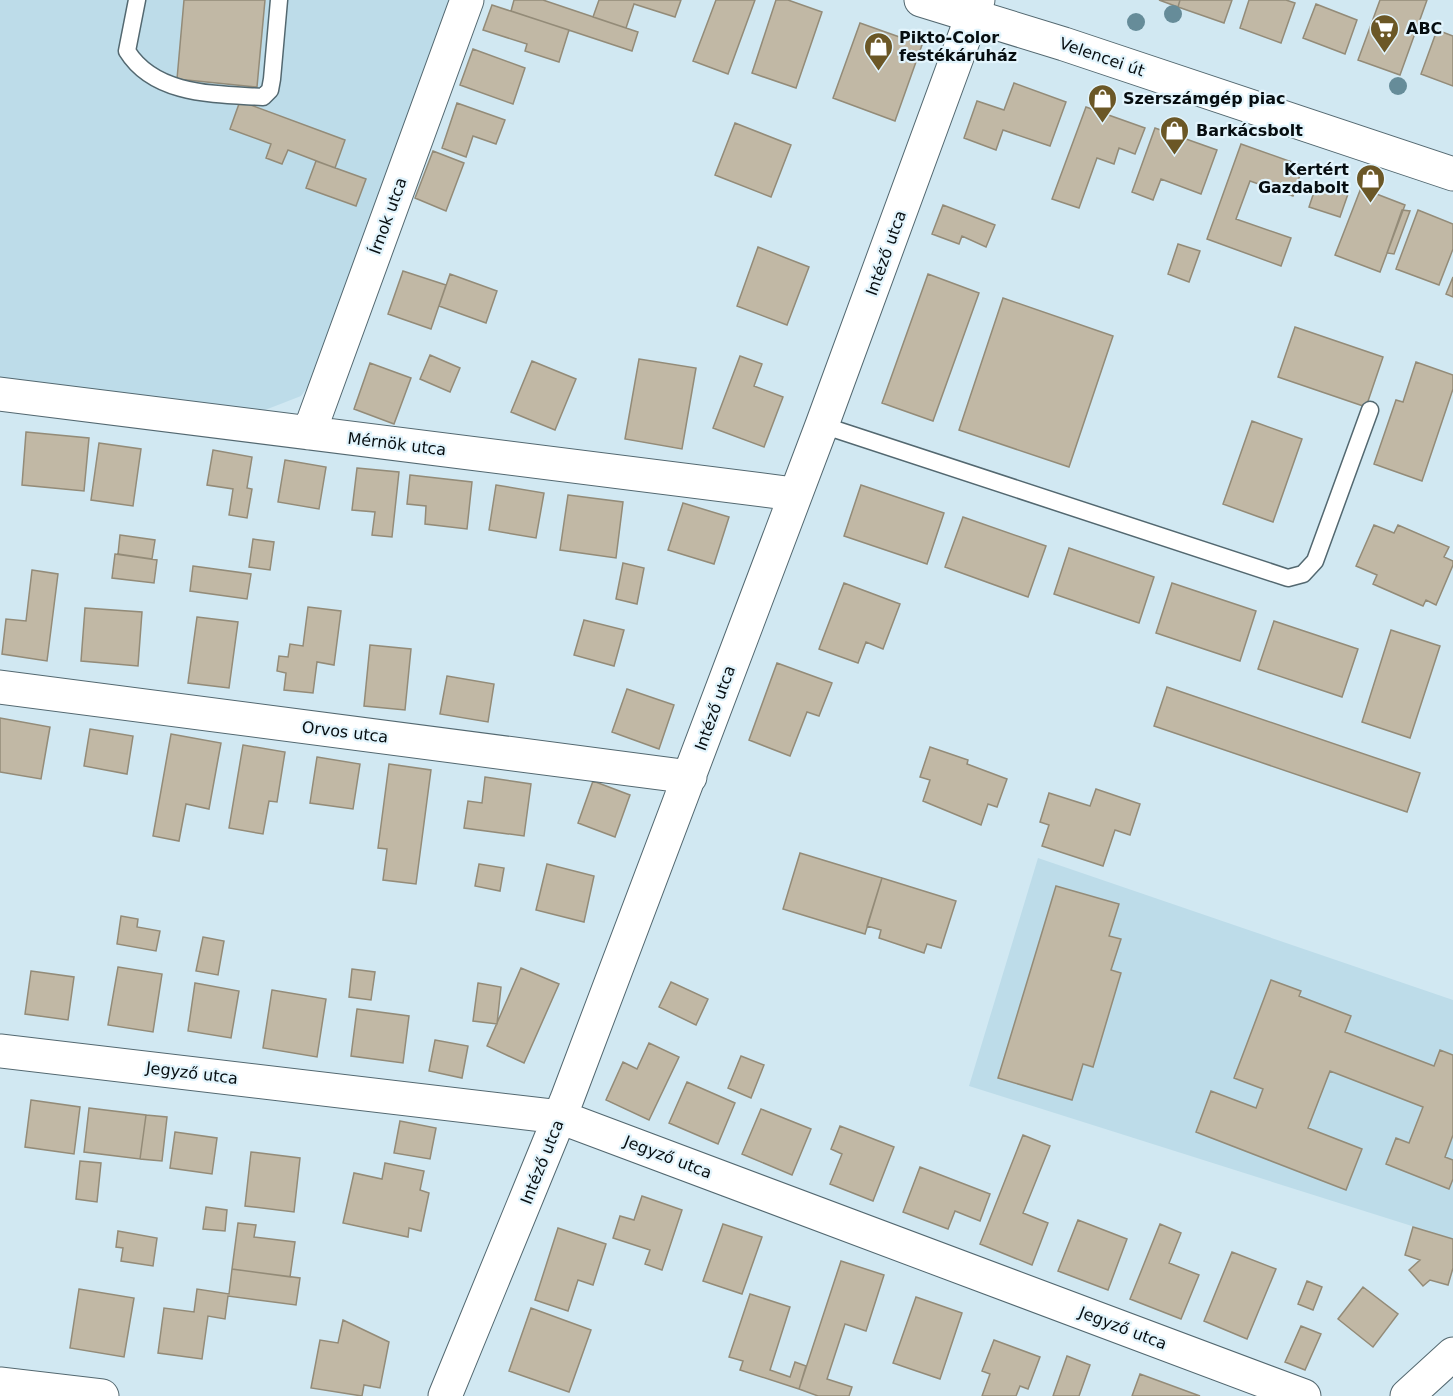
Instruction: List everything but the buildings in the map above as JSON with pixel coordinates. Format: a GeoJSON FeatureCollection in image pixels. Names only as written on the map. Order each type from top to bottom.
{"type":"FeatureCollection","features":[{"type":"Feature","properties":{"kind":"street","name":"Írnok utca"},"geometry":{"type":"LineString","coordinates":[[309,433],[467,0]]}},
{"type":"Feature","properties":{"kind":"street","name":"Velencei út"},"geometry":{"type":"LineString","coordinates":[[921,0],[976,7],[1453,174]]}},
{"type":"Feature","properties":{"kind":"street","name":"Intéző utca"},"geometry":{"type":"LineString","coordinates":[[445,1396],[560,1117],[690,777],[976,7]]}},
{"type":"Feature","properties":{"kind":"street","name":"Mérnök utca"},"geometry":{"type":"LineString","coordinates":[[0,394],[794,494]]}},
{"type":"Feature","properties":{"kind":"street","name":"Orvos utca"},"geometry":{"type":"LineString","coordinates":[[0,687],[690,777]]}},
{"type":"Feature","properties":{"kind":"street","name":"Jegyző utca"},"geometry":{"type":"LineString","coordinates":[[0,1051],[560,1117],[1304,1396]]}},
{"type":"Feature","properties":{"kind":"street"},"geometry":{"type":"LineString","coordinates":[[1407,1396],[1453,1354]]}},
{"type":"Feature","properties":{"kind":"street"},"geometry":{"type":"LineString","coordinates":[[0,1384],[102,1396]]}},
{"type":"Feature","properties":{"kind":"lane"},"geometry":{"type":"LineString","coordinates":[[137,0],[127,51],[134,62],[168,84],[197,93],[263,97],[270,90],[273,78],[279,0]]}},
{"type":"Feature","properties":{"kind":"lane"},"geometry":{"type":"LineString","coordinates":[[822,426],[1288,578],[1303,574],[1315,561],[1370,410]]}},
{"type":"Feature","properties":{"kind":"shaded area"},"geometry":{"type":"Polygon","coordinates":[[[0,0],[456,0],[316,376],[301,396],[265,410],[0,380],[0,0]]]}},
{"type":"Feature","properties":{"kind":"shaded area"},"geometry":{"type":"Polygon","coordinates":[[[1038,858],[1453,1000],[1453,1239],[969,1086],[1038,858]]]}},
{"type":"Feature","properties":{"kind":"place","name":"ABC"},"geometry":{"type":"Point","coordinates":[1385,54]}},
{"type":"Feature","properties":{"kind":"place","name":"Pikto-Color festékáruház"},"geometry":{"type":"Point","coordinates":[878,72]}},
{"type":"Feature","properties":{"kind":"place","name":"Szerszámgép piac"},"geometry":{"type":"Point","coordinates":[1102,124]}},
{"type":"Feature","properties":{"kind":"place","name":"Barkácsbolt"},"geometry":{"type":"Point","coordinates":[1175,156]}},
{"type":"Feature","properties":{"kind":"place","name":"Kertért Gazdabolt"},"geometry":{"type":"Point","coordinates":[1370,204]}}]}
